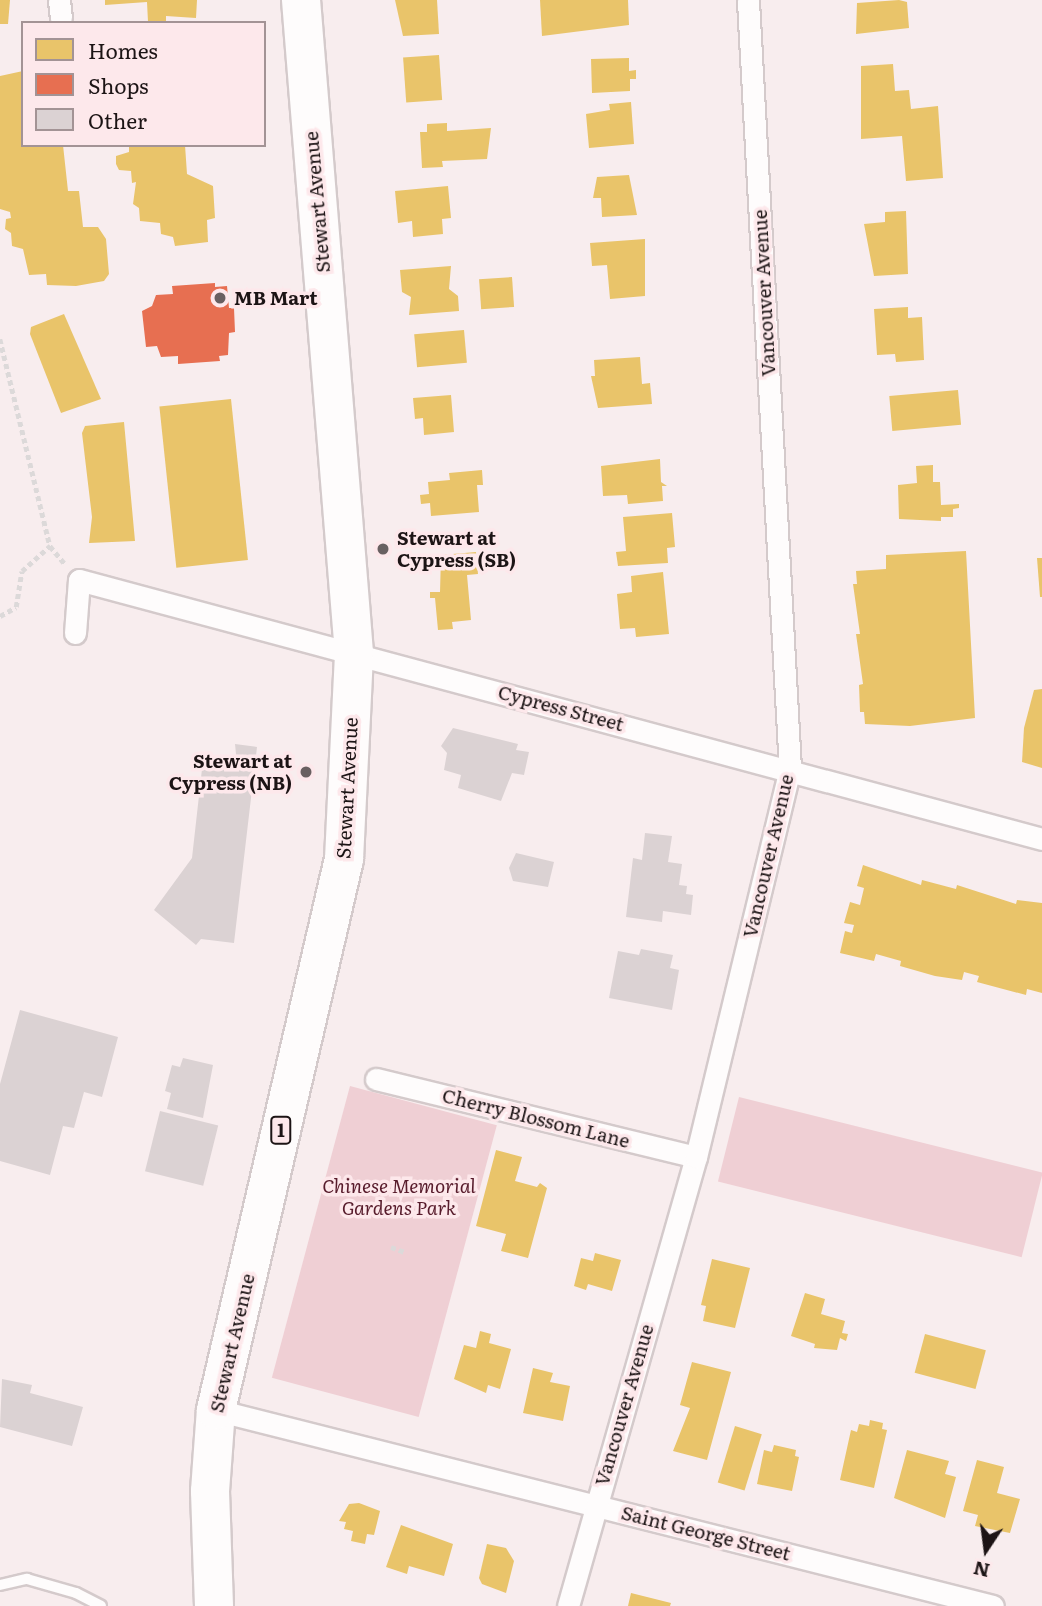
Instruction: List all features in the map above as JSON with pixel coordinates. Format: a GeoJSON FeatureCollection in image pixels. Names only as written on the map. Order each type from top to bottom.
{"type":"FeatureCollection","features":[{"type":"Feature","properties":{"kind":"highway","name":"Stewart Avenue"},"geometry":{"type":"LineString","coordinates":[[214,1606],[210,1491],[216,1410],[344,859],[354,653],[301,0]]}},
{"type":"Feature","properties":{"kind":"street","name":"Vancouver Avenue"},"geometry":{"type":"LineString","coordinates":[[568,1606],[696,1157],[790,769],[748,0]]}},
{"type":"Feature","properties":{"kind":"street","name":"Cypress Street"},"geometry":{"type":"LineString","coordinates":[[79,580],[790,769],[1042,839]]}},
{"type":"Feature","properties":{"kind":"street"},"geometry":{"type":"LineString","coordinates":[[75,633],[79,580]]}},
{"type":"Feature","properties":{"kind":"street","name":"Cherry Blossom Lane"},"geometry":{"type":"LineString","coordinates":[[376,1079],[696,1157]]}},
{"type":"Feature","properties":{"kind":"street","name":"Saint George Street"},"geometry":{"type":"LineString","coordinates":[[216,1410],[993,1606]]}},
{"type":"Feature","properties":{"kind":"lane"},"geometry":{"type":"LineString","coordinates":[[0,1585],[27,1579],[76,1593],[101,1606]]}},
{"type":"Feature","properties":{"kind":"path"},"geometry":{"type":"LineString","coordinates":[[0,340],[50,546],[79,580]]}},
{"type":"Feature","properties":{"kind":"path"},"geometry":{"type":"LineString","coordinates":[[0,616],[16,607],[22,571],[50,546]]}},
{"type":"Feature","properties":{"kind":"path"},"geometry":{"type":"LineString","coordinates":[[391,1248],[405,1252]]}},
{"type":"Feature","properties":{"kind":"green space","name":"Chinese Memorial Gardens Park"},"geometry":{"type":"Polygon","coordinates":[[[350,1086],[497,1125],[419,1417],[272,1378],[350,1086]]]}},
{"type":"Feature","properties":{"kind":"green space"},"geometry":{"type":"Polygon","coordinates":[[[739,1097],[1042,1173],[1022,1257],[718,1181],[739,1097]]]}},
{"type":"Feature","properties":{"kind":"building: Homes"},"geometry":{"type":"Polygon","coordinates":[[[0,0],[10,0],[8,24],[0,24],[0,0]]]}},
{"type":"Feature","properties":{"kind":"building: Homes"},"geometry":{"type":"Polygon","coordinates":[[[105,0],[197,0],[196,18],[166,16],[166,21],[148,21],[147,2],[105,5],[105,0]]]}},
{"type":"Feature","properties":{"kind":"building: Homes"},"geometry":{"type":"Polygon","coordinates":[[[395,0],[437,0],[439,34],[403,36],[395,0]]]}},
{"type":"Feature","properties":{"kind":"building: Homes"},"geometry":{"type":"Polygon","coordinates":[[[540,0],[628,0],[629,25],[542,36],[540,0]]]}},
{"type":"Feature","properties":{"kind":"building: Homes"},"geometry":{"type":"Polygon","coordinates":[[[899,0],[907,2],[909,28],[856,34],[857,3],[899,0]]]}},
{"type":"Feature","properties":{"kind":"building: Homes"},"geometry":{"type":"Polygon","coordinates":[[[439,55],[442,100],[406,102],[403,58],[439,55]]]}},
{"type":"Feature","properties":{"kind":"building: Homes"},"geometry":{"type":"Polygon","coordinates":[[[629,58],[629,71],[636,70],[636,79],[630,79],[630,91],[592,93],[591,59],[629,58]]]}},
{"type":"Feature","properties":{"kind":"building: Homes"},"geometry":{"type":"Polygon","coordinates":[[[893,64],[895,91],[909,90],[911,109],[938,106],[943,178],[906,181],[902,136],[861,139],[861,66],[893,64]]]}},
{"type":"Feature","properties":{"kind":"building: Homes"},"geometry":{"type":"Polygon","coordinates":[[[21,71],[21,147],[63,147],[68,191],[79,191],[83,227],[98,227],[106,239],[109,274],[104,281],[76,286],[47,285],[46,274],[29,275],[23,249],[12,246],[11,233],[5,229],[6,219],[11,218],[10,212],[0,209],[0,76],[21,71]]]}},
{"type":"Feature","properties":{"kind":"building: Homes"},"geometry":{"type":"Polygon","coordinates":[[[631,102],[634,144],[589,148],[586,114],[610,110],[609,104],[631,102]]]}},
{"type":"Feature","properties":{"kind":"building: Homes"},"geometry":{"type":"Polygon","coordinates":[[[447,123],[447,131],[491,128],[487,159],[442,161],[443,167],[422,168],[420,132],[427,132],[427,124],[447,123]]]}},
{"type":"Feature","properties":{"kind":"building: Homes"},"geometry":{"type":"Polygon","coordinates":[[[129,147],[185,147],[187,174],[213,186],[215,218],[207,220],[208,242],[175,246],[173,237],[161,234],[160,223],[140,221],[139,208],[133,204],[136,182],[132,183],[131,171],[119,170],[116,164],[116,156],[129,152],[129,147]]]}},
{"type":"Feature","properties":{"kind":"building: Homes"},"geometry":{"type":"Polygon","coordinates":[[[629,175],[637,215],[602,217],[601,198],[593,198],[597,177],[629,175]]]}},
{"type":"Feature","properties":{"kind":"building: Homes"},"geometry":{"type":"Polygon","coordinates":[[[448,186],[451,218],[442,219],[443,234],[413,237],[412,221],[398,223],[395,191],[448,186]]]}},
{"type":"Feature","properties":{"kind":"building: Homes"},"geometry":{"type":"Polygon","coordinates":[[[906,211],[908,274],[874,276],[864,224],[885,222],[885,212],[906,211]]]}},
{"type":"Feature","properties":{"kind":"building: Homes"},"geometry":{"type":"Polygon","coordinates":[[[645,239],[645,296],[610,299],[607,265],[592,266],[590,243],[645,239]]]}},
{"type":"Feature","properties":{"kind":"building: Homes"},"geometry":{"type":"Polygon","coordinates":[[[451,266],[449,289],[458,296],[459,311],[409,315],[411,297],[402,292],[400,270],[451,266]]]}},
{"type":"Feature","properties":{"kind":"building: Homes"},"geometry":{"type":"Polygon","coordinates":[[[512,277],[514,307],[481,309],[479,279],[512,277]]]}},
{"type":"Feature","properties":{"kind":"building: Homes"},"geometry":{"type":"Polygon","coordinates":[[[908,307],[908,318],[922,317],[924,360],[896,362],[895,354],[877,355],[874,309],[908,307]]]}},
{"type":"Feature","properties":{"kind":"building: Homes"},"geometry":{"type":"Polygon","coordinates":[[[64,314],[101,399],[61,413],[30,334],[31,327],[64,314]]]}},
{"type":"Feature","properties":{"kind":"building: Homes"},"geometry":{"type":"Polygon","coordinates":[[[464,330],[467,363],[417,367],[414,334],[464,330]]]}},
{"type":"Feature","properties":{"kind":"building: Homes"},"geometry":{"type":"Polygon","coordinates":[[[640,357],[642,384],[650,383],[652,404],[598,408],[591,376],[595,376],[594,360],[640,357]]]}},
{"type":"Feature","properties":{"kind":"building: Homes"},"geometry":{"type":"Polygon","coordinates":[[[958,390],[961,425],[892,431],[889,396],[958,390]]]}},
{"type":"Feature","properties":{"kind":"building: Homes"},"geometry":{"type":"Polygon","coordinates":[[[451,395],[454,432],[424,435],[423,418],[415,419],[413,398],[451,395]]]}},
{"type":"Feature","properties":{"kind":"building: Homes"},"geometry":{"type":"Polygon","coordinates":[[[231,399],[248,560],[176,568],[159,407],[231,399]]]}},
{"type":"Feature","properties":{"kind":"building: Homes"},"geometry":{"type":"Polygon","coordinates":[[[124,422],[135,541],[89,543],[92,517],[82,433],[85,426],[124,422]]]}},
{"type":"Feature","properties":{"kind":"building: Homes"},"geometry":{"type":"Polygon","coordinates":[[[660,459],[661,482],[667,486],[662,486],[663,501],[628,504],[627,495],[603,496],[601,466],[660,459]]]}},
{"type":"Feature","properties":{"kind":"building: Homes"},"geometry":{"type":"Polygon","coordinates":[[[933,465],[933,482],[940,482],[941,505],[959,504],[959,508],[953,509],[953,517],[941,517],[941,521],[899,519],[898,485],[917,483],[916,466],[933,465]]]}},
{"type":"Feature","properties":{"kind":"building: Homes"},"geometry":{"type":"Polygon","coordinates":[[[482,470],[483,485],[477,485],[479,512],[431,516],[430,503],[421,504],[420,495],[429,494],[428,482],[450,480],[449,473],[482,470]]]}},
{"type":"Feature","properties":{"kind":"building: Homes"},"geometry":{"type":"Polygon","coordinates":[[[672,513],[675,547],[667,548],[668,563],[618,566],[616,552],[626,551],[623,517],[672,513]]]}},
{"type":"Feature","properties":{"kind":"building: Homes"},"geometry":{"type":"Polygon","coordinates":[[[966,551],[975,718],[910,726],[865,724],[864,712],[860,712],[859,685],[863,684],[856,634],[860,634],[853,584],[857,584],[856,571],[886,569],[886,555],[966,551]]]}},
{"type":"Feature","properties":{"kind":"building: Homes"},"geometry":{"type":"Polygon","coordinates":[[[476,552],[478,574],[467,575],[471,620],[452,622],[453,629],[438,630],[435,598],[430,598],[430,592],[440,592],[441,555],[476,552]]]}},
{"type":"Feature","properties":{"kind":"building: Homes"},"geometry":{"type":"Polygon","coordinates":[[[1037,558],[1042,558],[1042,597],[1040,597],[1037,558]]]}},
{"type":"Feature","properties":{"kind":"building: Homes"},"geometry":{"type":"Polygon","coordinates":[[[663,572],[669,634],[636,637],[635,628],[620,629],[617,594],[632,592],[631,576],[663,572]]]}},
{"type":"Feature","properties":{"kind":"building: Homes"},"geometry":{"type":"Polygon","coordinates":[[[1042,689],[1042,768],[1022,762],[1024,728],[1034,690],[1042,689]]]}},
{"type":"Feature","properties":{"kind":"building: Homes"},"geometry":{"type":"Polygon","coordinates":[[[863,865],[921,885],[922,880],[956,889],[957,885],[1016,904],[1017,900],[1042,903],[1042,993],[1027,989],[1026,995],[977,982],[979,976],[964,972],[962,980],[935,976],[900,966],[901,961],[876,954],[874,961],[840,953],[845,931],[852,933],[854,925],[844,923],[850,902],[860,905],[864,888],[857,886],[863,865]]]}},
{"type":"Feature","properties":{"kind":"building: Homes"},"geometry":{"type":"Polygon","coordinates":[[[496,1150],[522,1157],[515,1181],[537,1187],[540,1183],[547,1188],[528,1258],[501,1251],[506,1234],[476,1226],[496,1150]]]}},
{"type":"Feature","properties":{"kind":"building: Homes"},"geometry":{"type":"Polygon","coordinates":[[[595,1253],[621,1260],[612,1291],[588,1284],[586,1290],[574,1286],[581,1258],[593,1261],[595,1253]]]}},
{"type":"Feature","properties":{"kind":"building: Homes"},"geometry":{"type":"Polygon","coordinates":[[[712,1259],[750,1268],[735,1328],[703,1321],[706,1306],[701,1305],[712,1259]]]}},
{"type":"Feature","properties":{"kind":"building: Homes"},"geometry":{"type":"Polygon","coordinates":[[[805,1293],[825,1299],[821,1314],[845,1321],[842,1333],[848,1334],[846,1341],[840,1338],[837,1350],[814,1348],[815,1344],[791,1336],[805,1293]]]}},
{"type":"Feature","properties":{"kind":"building: Homes"},"geometry":{"type":"Polygon","coordinates":[[[480,1331],[491,1334],[489,1343],[511,1349],[500,1389],[488,1385],[486,1393],[454,1379],[464,1345],[476,1348],[480,1331]]]}},
{"type":"Feature","properties":{"kind":"building: Homes"},"geometry":{"type":"Polygon","coordinates":[[[925,1334],[986,1350],[976,1389],[915,1373],[925,1334]]]}},
{"type":"Feature","properties":{"kind":"building: Homes"},"geometry":{"type":"Polygon","coordinates":[[[692,1362],[731,1372],[707,1460],[673,1451],[690,1408],[680,1405],[692,1362]]]}},
{"type":"Feature","properties":{"kind":"building: Homes"},"geometry":{"type":"Polygon","coordinates":[[[533,1368],[553,1373],[550,1382],[570,1386],[563,1421],[523,1413],[533,1368]]]}},
{"type":"Feature","properties":{"kind":"building: Homes"},"geometry":{"type":"Polygon","coordinates":[[[870,1420],[883,1423],[882,1429],[887,1430],[874,1488],[840,1480],[851,1430],[857,1432],[859,1424],[869,1426],[870,1420]]]}},
{"type":"Feature","properties":{"kind":"building: Homes"},"geometry":{"type":"Polygon","coordinates":[[[735,1426],[762,1434],[745,1491],[718,1482],[735,1426]]]}},
{"type":"Feature","properties":{"kind":"building: Homes"},"geometry":{"type":"Polygon","coordinates":[[[774,1445],[796,1450],[795,1456],[799,1457],[792,1491],[757,1484],[764,1450],[772,1452],[774,1445]]]}},
{"type":"Feature","properties":{"kind":"building: Homes"},"geometry":{"type":"Polygon","coordinates":[[[907,1450],[949,1461],[945,1474],[956,1477],[945,1518],[894,1498],[907,1450]]]}},
{"type":"Feature","properties":{"kind":"building: Homes"},"geometry":{"type":"Polygon","coordinates":[[[977,1460],[1004,1467],[997,1493],[1020,1499],[1010,1533],[975,1526],[978,1515],[963,1511],[977,1460]]]}},
{"type":"Feature","properties":{"kind":"building: Homes"},"geometry":{"type":"Polygon","coordinates":[[[359,1503],[380,1511],[374,1535],[367,1534],[365,1544],[351,1541],[353,1531],[344,1529],[346,1522],[339,1521],[349,1504],[359,1503]]]}},
{"type":"Feature","properties":{"kind":"building: Homes"},"geometry":{"type":"Polygon","coordinates":[[[401,1525],[453,1544],[444,1576],[409,1566],[407,1574],[386,1567],[401,1525]]]}},
{"type":"Feature","properties":{"kind":"building: Homes"},"geometry":{"type":"Polygon","coordinates":[[[487,1544],[506,1548],[514,1561],[506,1593],[482,1584],[479,1578],[487,1544]]]}},
{"type":"Feature","properties":{"kind":"building: Homes"},"geometry":{"type":"Polygon","coordinates":[[[631,1593],[671,1603],[670,1606],[628,1606],[631,1593]]]}},
{"type":"Feature","properties":{"kind":"building: Shops"},"geometry":{"type":"Polygon","coordinates":[[[215,283],[215,287],[227,286],[229,308],[234,308],[235,332],[229,333],[228,355],[219,356],[220,361],[178,364],[178,356],[161,357],[157,346],[146,347],[142,311],[152,306],[156,295],[173,294],[172,286],[215,283]]]}},
{"type":"Feature","properties":{"kind":"building: Other"},"geometry":{"type":"Polygon","coordinates":[[[453,728],[518,744],[516,750],[529,752],[524,775],[512,773],[501,801],[458,788],[461,775],[444,770],[447,753],[441,746],[453,728]]]}},
{"type":"Feature","properties":{"kind":"building: Other"},"geometry":{"type":"Polygon","coordinates":[[[235,744],[257,747],[234,943],[201,939],[196,945],[154,910],[192,858],[203,760],[237,764],[235,744]]]}},
{"type":"Feature","properties":{"kind":"building: Other"},"geometry":{"type":"Polygon","coordinates":[[[645,833],[672,836],[668,862],[682,864],[679,885],[687,886],[686,894],[693,895],[691,915],[663,911],[662,922],[626,917],[633,858],[642,860],[645,833]]]}},
{"type":"Feature","properties":{"kind":"building: Other"},"geometry":{"type":"Polygon","coordinates":[[[516,853],[554,862],[548,887],[513,881],[509,868],[516,853]]]}},
{"type":"Feature","properties":{"kind":"building: Other"},"geometry":{"type":"Polygon","coordinates":[[[641,949],[673,955],[670,968],[679,970],[672,1010],[609,998],[618,951],[639,955],[641,949]]]}},
{"type":"Feature","properties":{"kind":"building: Other"},"geometry":{"type":"Polygon","coordinates":[[[20,1010],[118,1037],[102,1097],[84,1092],[74,1128],[63,1126],[50,1175],[0,1161],[0,1084],[20,1010]]]}},
{"type":"Feature","properties":{"kind":"building: Other"},"geometry":{"type":"Polygon","coordinates":[[[183,1058],[213,1065],[203,1118],[167,1109],[171,1093],[165,1091],[172,1065],[180,1067],[183,1058]]]}},
{"type":"Feature","properties":{"kind":"building: Other"},"geometry":{"type":"Polygon","coordinates":[[[160,1111],[218,1126],[203,1186],[145,1171],[160,1111]]]}},
{"type":"Feature","properties":{"kind":"building: Other"},"geometry":{"type":"Polygon","coordinates":[[[2,1379],[32,1385],[30,1393],[83,1407],[72,1446],[0,1427],[2,1379]]]}},
{"type":"Feature","properties":{"kind":"place","name":"MB Mart"},"geometry":{"type":"Point","coordinates":[220,298]}},
{"type":"Feature","properties":{"kind":"place","name":"Stewart at Cypress (SB)"},"geometry":{"type":"Point","coordinates":[383,549]}},
{"type":"Feature","properties":{"kind":"place","name":"Stewart at Cypress (NB)"},"geometry":{"type":"Point","coordinates":[306,772]}}]}
